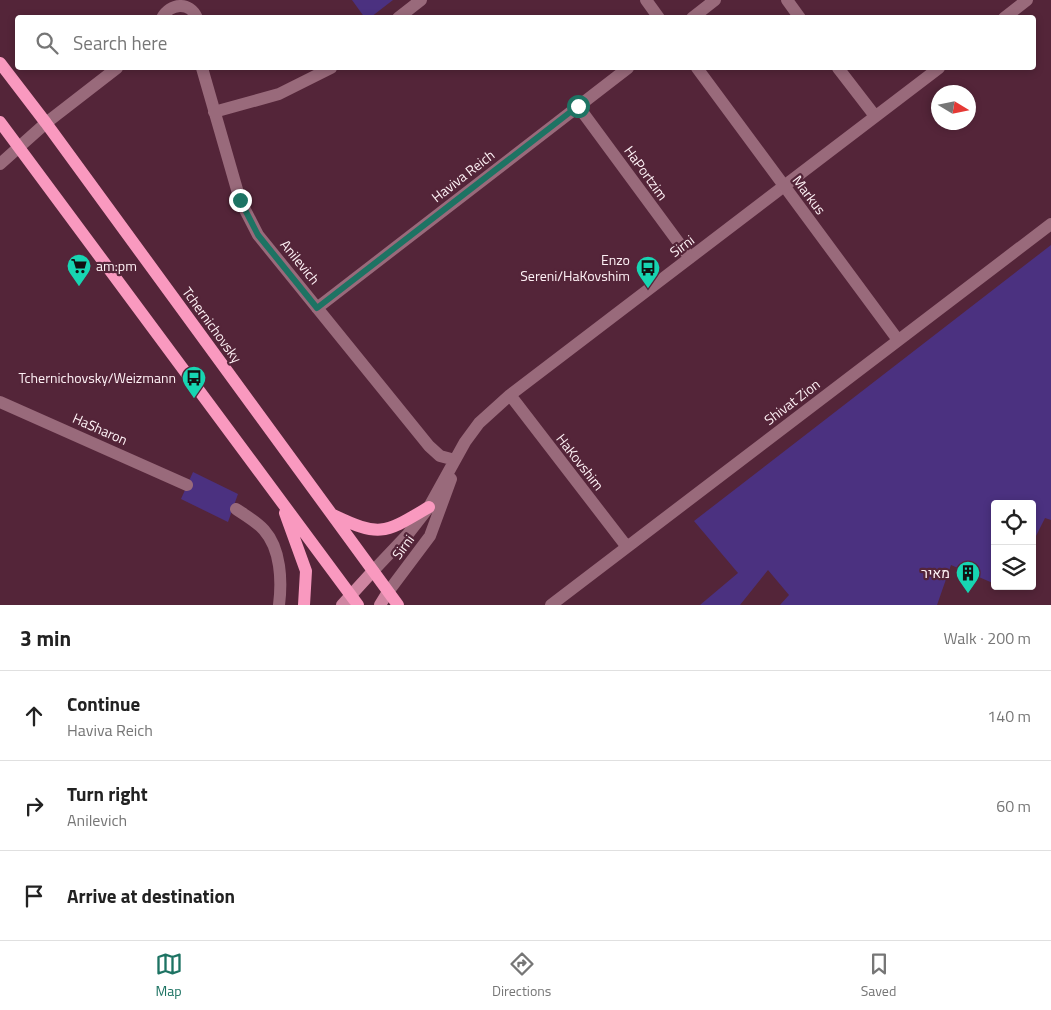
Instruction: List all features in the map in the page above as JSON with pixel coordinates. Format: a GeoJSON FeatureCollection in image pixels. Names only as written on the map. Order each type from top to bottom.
{"type":"FeatureCollection","features":[{"type":"Feature","properties":{"kind":"main road","name":"Tchernichovsky"},"geometry":{"type":"LineString","coordinates":[[0,63],[46,123],[398,605]]}},
{"type":"Feature","properties":{"kind":"main road"},"geometry":{"type":"LineString","coordinates":[[0,122],[355,600]]}},
{"type":"Feature","properties":{"kind":"main road"},"geometry":{"type":"LineString","coordinates":[[281,501],[306,571],[304,605]]}},
{"type":"Feature","properties":{"kind":"main road"},"geometry":{"type":"LineString","coordinates":[[331,514],[372,530],[389,529],[429,507]]}},
{"type":"Feature","properties":{"kind":"main road"},"geometry":{"type":"LineString","coordinates":[[342,605],[355,600],[373,571]]}},
{"type":"Feature","properties":{"kind":"main road"},"geometry":{"type":"LineString","coordinates":[[380,605],[388,592]]}},
{"type":"Feature","properties":{"kind":"street"},"geometry":{"type":"LineString","coordinates":[[402,15],[421,0]]}},
{"type":"Feature","properties":{"kind":"street"},"geometry":{"type":"LineString","coordinates":[[646,0],[657,15]]}},
{"type":"Feature","properties":{"kind":"street"},"geometry":{"type":"LineString","coordinates":[[696,15],[715,0]]}},
{"type":"Feature","properties":{"kind":"street"},"geometry":{"type":"LineString","coordinates":[[787,0],[798,15]]}},
{"type":"Feature","properties":{"kind":"street"},"geometry":{"type":"LineString","coordinates":[[1008,15],[1027,0]]}},
{"type":"Feature","properties":{"kind":"street"},"geometry":{"type":"LineString","coordinates":[[164,15],[167,10],[187,3],[195,15]]}},
{"type":"Feature","properties":{"kind":"street"},"geometry":{"type":"LineString","coordinates":[[0,164],[46,123],[113,70]]}},
{"type":"Feature","properties":{"kind":"street","name":"Anilevich"},"geometry":{"type":"LineString","coordinates":[[203,70],[240,200],[258,235],[429,446],[440,456],[455,460]]}},
{"type":"Feature","properties":{"kind":"street"},"geometry":{"type":"LineString","coordinates":[[214,112],[279,94],[326,70]]}},
{"type":"Feature","properties":{"kind":"street","name":"Haviva Reich"},"geometry":{"type":"LineString","coordinates":[[317,308],[625,70]]}},
{"type":"Feature","properties":{"kind":"street","name":"Markus"},"geometry":{"type":"LineString","coordinates":[[697,70],[898,340]]}},
{"type":"Feature","properties":{"kind":"street"},"geometry":{"type":"LineString","coordinates":[[840,70],[875,116]]}},
{"type":"Feature","properties":{"kind":"street","name":"Sirni"},"geometry":{"type":"LineString","coordinates":[[373,571],[408,534],[429,507],[465,442],[479,423],[510,395],[936,70]]}},
{"type":"Feature","properties":{"kind":"street","name":"HaPortzim"},"geometry":{"type":"LineString","coordinates":[[578,106],[690,258]]}},
{"type":"Feature","properties":{"kind":"street","name":"Shivat Zion"},"geometry":{"type":"LineString","coordinates":[[552,605],[1051,224]]}},
{"type":"Feature","properties":{"kind":"street","name":"HaKovshim"},"geometry":{"type":"LineString","coordinates":[[510,395],[627,547]]}},
{"type":"Feature","properties":{"kind":"street","name":"HaSharon"},"geometry":{"type":"LineString","coordinates":[[0,402],[187,485]]}},
{"type":"Feature","properties":{"kind":"street","name":"Sirni"},"geometry":{"type":"LineString","coordinates":[[388,592],[430,536],[449,486],[455,460]]}},
{"type":"Feature","properties":{"kind":"street"},"geometry":{"type":"LineString","coordinates":[[236,509],[264,530],[277,554],[281,581],[279,605]]}},
{"type":"Feature","properties":{"kind":"shaded area"},"geometry":{"type":"Polygon","coordinates":[[[352,0],[393,0],[374,15],[363,15],[352,0]]]}},
{"type":"Feature","properties":{"kind":"shaded area"},"geometry":{"type":"Polygon","coordinates":[[[1051,245],[1051,520],[1045,518],[1036,536],[1036,500],[991,500],[991,582],[951,565],[937,605],[780,605],[789,595],[768,570],[740,605],[700,605],[738,573],[694,521],[1051,245]]]}},
{"type":"Feature","properties":{"kind":"shaded area"},"geometry":{"type":"Polygon","coordinates":[[[193,472],[238,494],[228,522],[181,499],[193,472]]]}},
{"type":"Feature","properties":{"kind":"place","name":"am:pm"},"geometry":{"type":"Point","coordinates":[79,287]}},
{"type":"Feature","properties":{"kind":"place","name":"Enzo Sereni/HaKovshim"},"geometry":{"type":"Point","coordinates":[648,289]}},
{"type":"Feature","properties":{"kind":"place","name":"Tchernichovsky/Weizmann"},"geometry":{"type":"Point","coordinates":[194,399]}},
{"type":"Feature","properties":{"kind":"place","name":"מאיר"},"geometry":{"type":"Point","coordinates":[968,594]}},
{"type":"Feature","properties":{"kind":"route"},"geometry":{"type":"LineString","coordinates":[[240,200],[258,235],[317,308],[578,106]]}}]}
